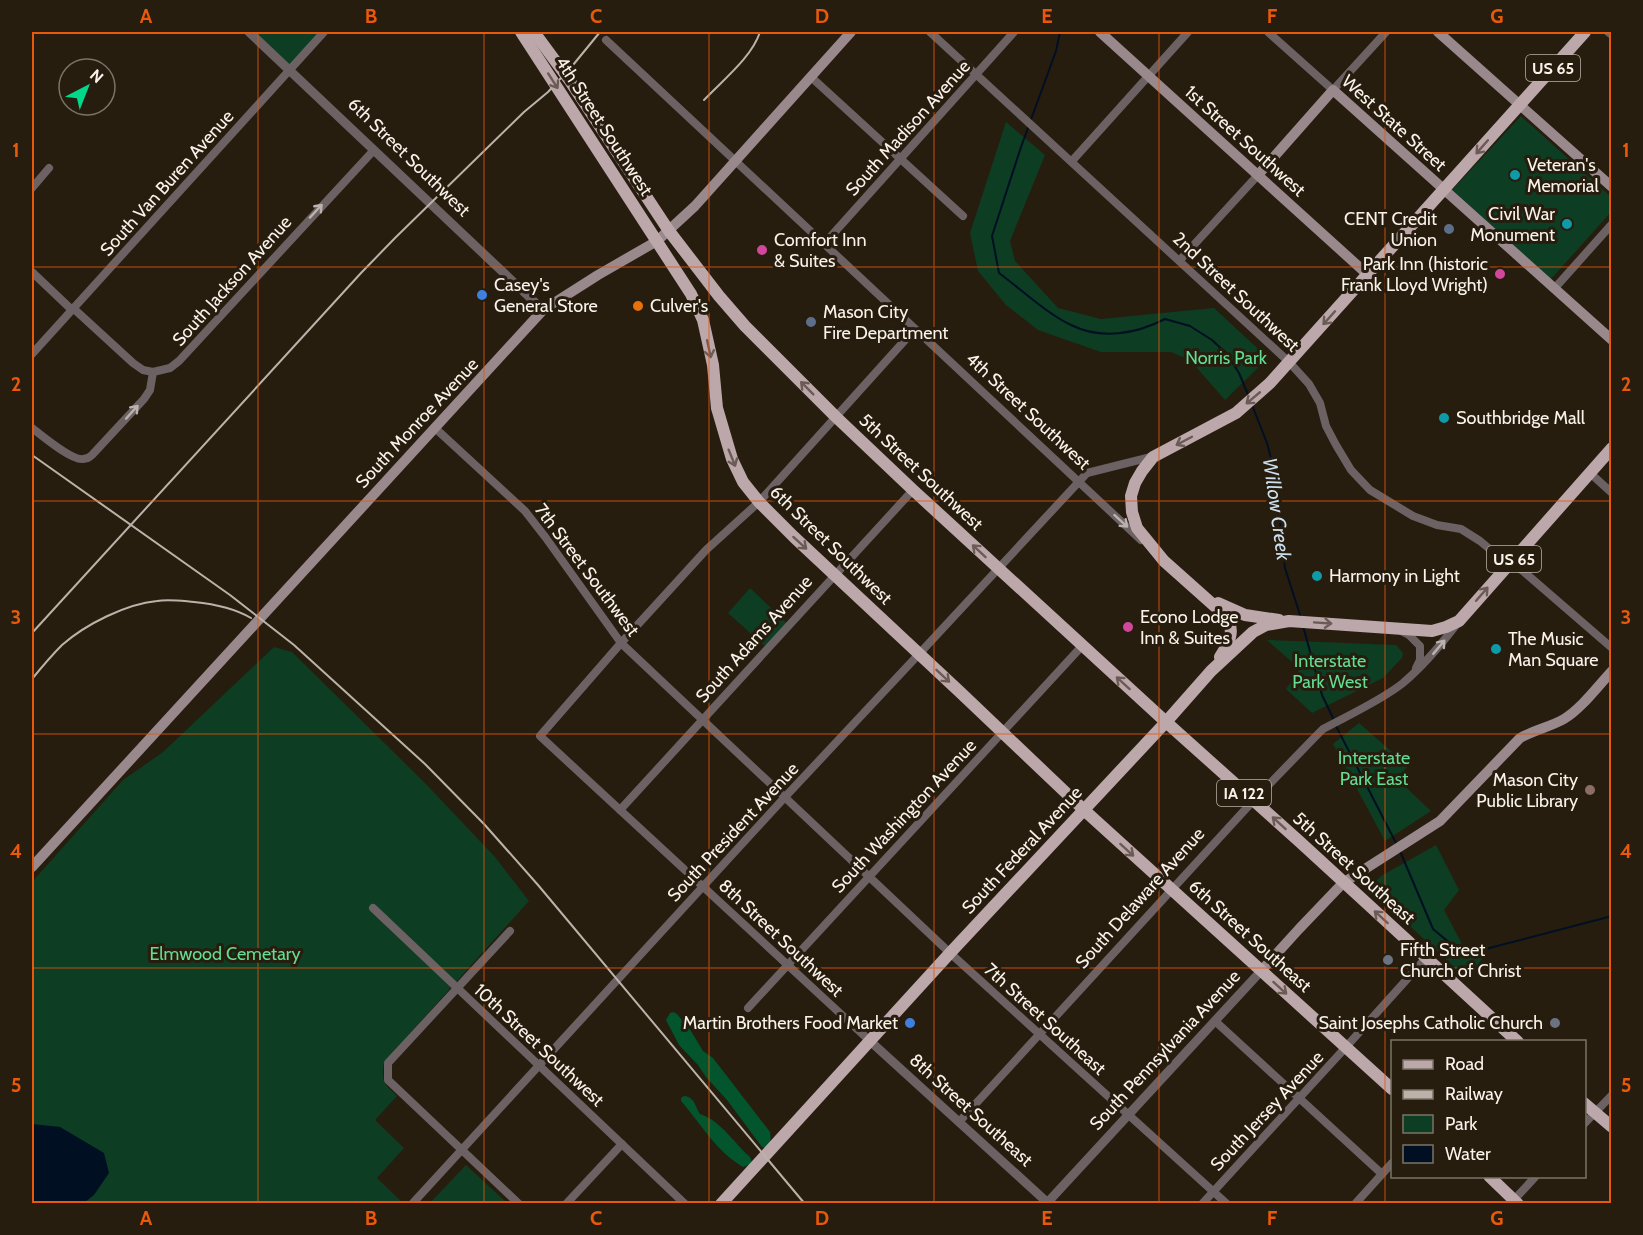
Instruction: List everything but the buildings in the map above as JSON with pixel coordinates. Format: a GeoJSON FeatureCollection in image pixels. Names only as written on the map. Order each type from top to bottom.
{"type":"FeatureCollection","features":[{"type":"Feature","properties":{"kind":"main road","name":"4th Street Southwest"},"geometry":{"type":"LineString","coordinates":[[521,32],[657,241]]}},
{"type":"Feature","properties":{"kind":"main road","name":"4th Street Southwest"},"geometry":{"type":"LineString","coordinates":[[534,32],[570,81],[669,231]]}},
{"type":"Feature","properties":{"kind":"main road","name":"South Monroe Avenue"},"geometry":{"type":"LineString","coordinates":[[32,867],[543,310],[657,241],[669,231],[695,206],[851,32]]}},
{"type":"Feature","properties":{"kind":"main road","name":"1st Street Southwest"},"geometry":{"type":"LineString","coordinates":[[1100,32],[1368,275]]}},
{"type":"Feature","properties":{"kind":"main road"},"geometry":{"type":"LineString","coordinates":[[1438,32],[1611,187]]}},
{"type":"Feature","properties":{"kind":"main road","name":"US 65"},"geometry":{"type":"LineString","coordinates":[[1211,671],[1230,640],[1230,624],[1223,613],[1164,561],[1137,528],[1132,512],[1131,496],[1142,471],[1153,457],[1236,413],[1270,383],[1586,32]]}},
{"type":"Feature","properties":{"kind":"main road"},"geometry":{"type":"LineString","coordinates":[[1258,175],[1333,90]]}},
{"type":"Feature","properties":{"kind":"main road","name":"West State Street"},"geometry":{"type":"LineString","coordinates":[[1333,90],[1610,340]]}},
{"type":"Feature","properties":{"kind":"main road","name":"5th Street Southwest"},"geometry":{"type":"LineString","coordinates":[[669,231],[718,296],[836,417],[1166,722]]}},
{"type":"Feature","properties":{"kind":"main road","name":"6th Street Southwest"},"geometry":{"type":"LineString","coordinates":[[657,241],[691,294],[703,320],[713,365],[717,408],[732,459],[743,482],[759,502],[794,537],[1084,810]]}},
{"type":"Feature","properties":{"kind":"main road","name":"South Delaware Avenue"},"geometry":{"type":"LineString","coordinates":[[1396,629],[1432,631],[1459,621],[1611,448]]}},
{"type":"Feature","properties":{"kind":"main road"},"geometry":{"type":"LineString","coordinates":[[1205,597],[1245,615],[1289,621]]}},
{"type":"Feature","properties":{"kind":"main road","name":"South Federal Avenue"},"geometry":{"type":"LineString","coordinates":[[721,1203],[1211,671],[1253,632],[1266,625],[1289,621],[1396,629]]}},
{"type":"Feature","properties":{"kind":"main road","name":"South Pennsylvania Avenue"},"geometry":{"type":"LineString","coordinates":[[1261,971],[1343,883],[1440,821],[1520,738],[1533,730],[1566,719],[1611,671]]}},
{"type":"Feature","properties":{"kind":"main road","name":"5th Street Southeast"},"geometry":{"type":"LineString","coordinates":[[1166,722],[1426,958],[1511,1039]]}},
{"type":"Feature","properties":{"kind":"main road","name":"6th Street Southeast"},"geometry":{"type":"LineString","coordinates":[[1084,810],[1391,1088]]}},
{"type":"Feature","properties":{"kind":"main road"},"geometry":{"type":"LineString","coordinates":[[1586,1105],[1611,1127]]}},
{"type":"Feature","properties":{"kind":"main road"},"geometry":{"type":"LineString","coordinates":[[1491,1178],[1514,1202]]}},
{"type":"Feature","properties":{"kind":"street","name":"6th Street Southwest"},"geometry":{"type":"LineString","coordinates":[[249,32],[543,310]]}},
{"type":"Feature","properties":{"kind":"street","name":"South Van Buren Avenue"},"geometry":{"type":"LineString","coordinates":[[32,354],[324,32]]}},
{"type":"Feature","properties":{"kind":"street","name":"2nd Street Southwest"},"geometry":{"type":"LineString","coordinates":[[930,32],[1289,362],[1310,384],[1336,445],[1352,470],[1370,490],[1413,516],[1437,525],[1461,529],[1480,541],[1498,556],[1523,571],[1611,648]]}},
{"type":"Feature","properties":{"kind":"street","name":"South Madison Avenue"},"geometry":{"type":"LineString","coordinates":[[824,244],[1014,32]]}},
{"type":"Feature","properties":{"kind":"street"},"geometry":{"type":"LineString","coordinates":[[1072,161],[1188,32]]}},
{"type":"Feature","properties":{"kind":"street","name":"West State Street"},"geometry":{"type":"LineString","coordinates":[[1268,32],[1333,90]]}},
{"type":"Feature","properties":{"kind":"street"},"geometry":{"type":"LineString","coordinates":[[1333,90],[1386,32]]}},
{"type":"Feature","properties":{"kind":"street"},"geometry":{"type":"LineString","coordinates":[[1608,32],[1611,35]]}},
{"type":"Feature","properties":{"kind":"street","name":"4th Street Southwest"},"geometry":{"type":"LineString","coordinates":[[606,40],[1164,561]]}},
{"type":"Feature","properties":{"kind":"street"},"geometry":{"type":"LineString","coordinates":[[811,77],[963,216]]}},
{"type":"Feature","properties":{"kind":"street","name":"South Jackson Avenue"},"geometry":{"type":"LineString","coordinates":[[153,372],[170,368],[179,361],[374,150]]}},
{"type":"Feature","properties":{"kind":"street"},"geometry":{"type":"LineString","coordinates":[[32,188],[49,168]]}},
{"type":"Feature","properties":{"kind":"street"},"geometry":{"type":"LineString","coordinates":[[1180,260],[1258,175]]}},
{"type":"Feature","properties":{"kind":"street"},"geometry":{"type":"LineString","coordinates":[[1554,289],[1611,224]]}},
{"type":"Feature","properties":{"kind":"street"},"geometry":{"type":"LineString","coordinates":[[32,272],[133,363],[143,370],[153,372],[150,390],[144,399],[92,455],[85,459],[80,460],[72,456],[32,428]]}},
{"type":"Feature","properties":{"kind":"street"},"geometry":{"type":"LineString","coordinates":[[621,643],[706,550],[759,502],[915,329]]}},
{"type":"Feature","properties":{"kind":"street","name":"7th Street Southwest"},"geometry":{"type":"LineString","coordinates":[[435,428],[525,511],[621,643],[950,953]]}},
{"type":"Feature","properties":{"kind":"street"},"geometry":{"type":"LineString","coordinates":[[1078,482],[1087,473],[1153,457]]}},
{"type":"Feature","properties":{"kind":"street"},"geometry":{"type":"LineString","coordinates":[[1590,473],[1611,493]]}},
{"type":"Feature","properties":{"kind":"street","name":"South President Avenue"},"geometry":{"type":"LineString","coordinates":[[412,1203],[1078,482]]}},
{"type":"Feature","properties":{"kind":"street","name":"South Adams Avenue"},"geometry":{"type":"LineString","coordinates":[[621,810],[913,490]]}},
{"type":"Feature","properties":{"kind":"street","name":"South Delaware Avenue"},"geometry":{"type":"LineString","coordinates":[[959,1122],[1253,801],[1323,729],[1403,683],[1438,649],[1459,621]]}},
{"type":"Feature","properties":{"kind":"street"},"geometry":{"type":"LineString","coordinates":[[1396,629],[1409,635],[1420,646],[1420,660],[1415,670]]}},
{"type":"Feature","properties":{"kind":"street","name":"8th Street Southwest"},"geometry":{"type":"LineString","coordinates":[[621,643],[540,736],[870,1041]]}},
{"type":"Feature","properties":{"kind":"street","name":"South Washington Avenue"},"geometry":{"type":"LineString","coordinates":[[748,1008],[1082,646]]}},
{"type":"Feature","properties":{"kind":"street","name":"10th Street Southwest"},"geometry":{"type":"LineString","coordinates":[[373,908],[685,1203]]}},
{"type":"Feature","properties":{"kind":"street"},"geometry":{"type":"LineString","coordinates":[[510,931],[388,1063],[388,1080],[519,1203]]}},
{"type":"Feature","properties":{"kind":"street","name":"7th Street Southeast"},"geometry":{"type":"LineString","coordinates":[[950,953],[1227,1203]]}},
{"type":"Feature","properties":{"kind":"street","name":"South Jersey Avenue"},"geometry":{"type":"LineString","coordinates":[[1202,1203],[1426,958]]}},
{"type":"Feature","properties":{"kind":"street","name":"South Pennsylvania Avenue"},"geometry":{"type":"LineString","coordinates":[[1048,1203],[1261,971]]}},
{"type":"Feature","properties":{"kind":"street"},"geometry":{"type":"LineString","coordinates":[[1215,1022],[1382,1174]]}},
{"type":"Feature","properties":{"kind":"street","name":"8th Street Southeast"},"geometry":{"type":"LineString","coordinates":[[870,1041],[1048,1203]]}},
{"type":"Feature","properties":{"kind":"street"},"geometry":{"type":"LineString","coordinates":[[1586,1122],[1611,1095]]}},
{"type":"Feature","properties":{"kind":"street"},"geometry":{"type":"LineString","coordinates":[[566,1203],[622,1144]]}},
{"type":"Feature","properties":{"kind":"street"},"geometry":{"type":"LineString","coordinates":[[1355,1203],[1391,1164]]}},
{"type":"Feature","properties":{"kind":"street"},"geometry":{"type":"LineString","coordinates":[[1514,1202],[1534,1178]]}},
{"type":"Feature","properties":{"kind":"green space"},"geometry":{"type":"Polygon","coordinates":[[[249,32],[324,32],[290,70],[249,32]]]}},
{"type":"Feature","properties":{"kind":"green space"},"geometry":{"type":"Polygon","coordinates":[[[1521,116],[1611,197],[1611,212],[1551,279],[1452,190],[1521,116]]]}},
{"type":"Feature","properties":{"kind":"green space","name":"Norris Park"},"geometry":{"type":"Polygon","coordinates":[[[1006,122],[1045,155],[1010,241],[1015,261],[1058,308],[1101,319],[1214,308],[1268,358],[1225,400],[1190,360],[1171,352],[1101,352],[1038,330],[1006,305],[978,271],[970,233],[1006,122]]]}},
{"type":"Feature","properties":{"kind":"green space"},"geometry":{"type":"Polygon","coordinates":[[[750,588],[789,625],[768,649],[728,613],[750,588]]]}},
{"type":"Feature","properties":{"kind":"green space","name":"Interstate Park West"},"geometry":{"type":"Polygon","coordinates":[[[1267,640],[1396,645],[1403,653],[1402,658],[1383,678],[1312,713],[1286,689],[1300,669],[1267,640]]]}},
{"type":"Feature","properties":{"kind":"green space","name":"Elmwood Cemetary"},"geometry":{"type":"Polygon","coordinates":[[[274,647],[292,652],[425,783],[495,857],[529,901],[384,1062],[384,1081],[397,1096],[375,1120],[404,1148],[377,1178],[403,1203],[32,1204],[32,882],[123,780],[163,752],[274,647]]]}},
{"type":"Feature","properties":{"kind":"green space","name":"Interstate Park East"},"geometry":{"type":"Polygon","coordinates":[[[1359,723],[1408,766],[1397,779],[1431,811],[1385,841],[1333,744],[1359,723]]]}},
{"type":"Feature","properties":{"kind":"green space"},"geometry":{"type":"Polygon","coordinates":[[[1436,845],[1459,890],[1444,910],[1463,946],[1485,955],[1467,979],[1369,888],[1381,876],[1436,845]]]}},
{"type":"Feature","properties":{"kind":"green space"},"geometry":{"type":"Polygon","coordinates":[[[673,1012],[691,1031],[703,1051],[713,1058],[770,1132],[770,1141],[766,1148],[762,1147],[727,1100],[679,1045],[666,1020],[673,1012]]]}},
{"type":"Feature","properties":{"kind":"green space"},"geometry":{"type":"Polygon","coordinates":[[[684,1096],[690,1098],[700,1114],[721,1127],[750,1157],[752,1162],[749,1165],[743,1167],[733,1161],[717,1145],[681,1101],[684,1096]]]}},
{"type":"Feature","properties":{"kind":"green space"},"geometry":{"type":"Polygon","coordinates":[[[466,1165],[507,1203],[430,1203],[466,1165]]]}},
{"type":"Feature","properties":{"kind":"water"},"geometry":{"type":"Polygon","coordinates":[[[32,1124],[60,1127],[104,1153],[109,1173],[94,1195],[84,1203],[32,1203],[32,1124]]]}},
{"type":"Feature","properties":{"kind":"waterway","name":"Willow Creek"},"geometry":{"type":"LineString","coordinates":[[1060,32],[1056,51],[992,236],[999,273],[1052,314],[1082,330],[1106,334],[1118,333],[1142,328],[1165,319],[1190,326],[1212,340],[1227,354],[1239,373],[1249,397]]}},
{"type":"Feature","properties":{"kind":"waterway","name":"Willow Creek"},"geometry":{"type":"LineString","coordinates":[[1252,405],[1267,443],[1275,474],[1285,568],[1301,618]]}},
{"type":"Feature","properties":{"kind":"waterway","name":"Willow Creek"},"geometry":{"type":"LineString","coordinates":[[1303,626],[1322,695],[1334,720]]}},
{"type":"Feature","properties":{"kind":"waterway","name":"Willow Creek"},"geometry":{"type":"LineString","coordinates":[[1336,726],[1396,843]]}},
{"type":"Feature","properties":{"kind":"waterway","name":"Willow Creek"},"geometry":{"type":"LineString","coordinates":[[1400,851],[1433,929],[1451,944],[1474,952],[1612,916]]}},
{"type":"Feature","properties":{"kind":"railway"},"geometry":{"type":"LineString","coordinates":[[32,633],[361,273],[524,112],[548,92],[600,32]]}},
{"type":"Feature","properties":{"kind":"railway"},"geometry":{"type":"LineString","coordinates":[[704,100],[744,59],[760,32]]}},
{"type":"Feature","properties":{"kind":"railway"},"geometry":{"type":"LineString","coordinates":[[32,455],[230,595],[294,645],[425,764],[484,824],[538,885],[805,1204]]}},
{"type":"Feature","properties":{"kind":"railway"},"geometry":{"type":"LineString","coordinates":[[32,679],[58,649],[72,637],[107,616],[132,606],[162,600],[176,600],[224,607],[251,618]]}},
{"type":"Feature","properties":{"kind":"place","name":"Veteran's Memorial"},"geometry":{"type":"Point","coordinates":[1515,175]}},
{"type":"Feature","properties":{"kind":"place","name":"Civil War Monument"},"geometry":{"type":"Point","coordinates":[1567,224]}},
{"type":"Feature","properties":{"kind":"place","name":"CENT Credit Union"},"geometry":{"type":"Point","coordinates":[1449,229]}},
{"type":"Feature","properties":{"kind":"place","name":"Comfort Inn & Suites"},"geometry":{"type":"Point","coordinates":[762,250]}},
{"type":"Feature","properties":{"kind":"place","name":"Park Inn (historic Frank Lloyd Wright)"},"geometry":{"type":"Point","coordinates":[1500,274]}},
{"type":"Feature","properties":{"kind":"place","name":"Casey's General Store"},"geometry":{"type":"Point","coordinates":[482,295]}},
{"type":"Feature","properties":{"kind":"place","name":"Culver's"},"geometry":{"type":"Point","coordinates":[638,306]}},
{"type":"Feature","properties":{"kind":"place","name":"Mason City Fire Department"},"geometry":{"type":"Point","coordinates":[811,322]}},
{"type":"Feature","properties":{"kind":"place","name":"Southbridge Mall"},"geometry":{"type":"Point","coordinates":[1444,418]}},
{"type":"Feature","properties":{"kind":"place","name":"Harmony in Light"},"geometry":{"type":"Point","coordinates":[1317,576]}},
{"type":"Feature","properties":{"kind":"place","name":"Econo Lodge Inn & Suites"},"geometry":{"type":"Point","coordinates":[1128,627]}},
{"type":"Feature","properties":{"kind":"place","name":"The Music Man Square"},"geometry":{"type":"Point","coordinates":[1496,649]}},
{"type":"Feature","properties":{"kind":"place","name":"Mason City Public Library"},"geometry":{"type":"Point","coordinates":[1590,790]}},
{"type":"Feature","properties":{"kind":"place","name":"Fifth Street Church of Christ"},"geometry":{"type":"Point","coordinates":[1388,960]}},
{"type":"Feature","properties":{"kind":"place","name":"Martin Brothers Food Market"},"geometry":{"type":"Point","coordinates":[910,1023]}},
{"type":"Feature","properties":{"kind":"place","name":"Saint Josephs Catholic Church"},"geometry":{"type":"Point","coordinates":[1555,1023]}}]}
